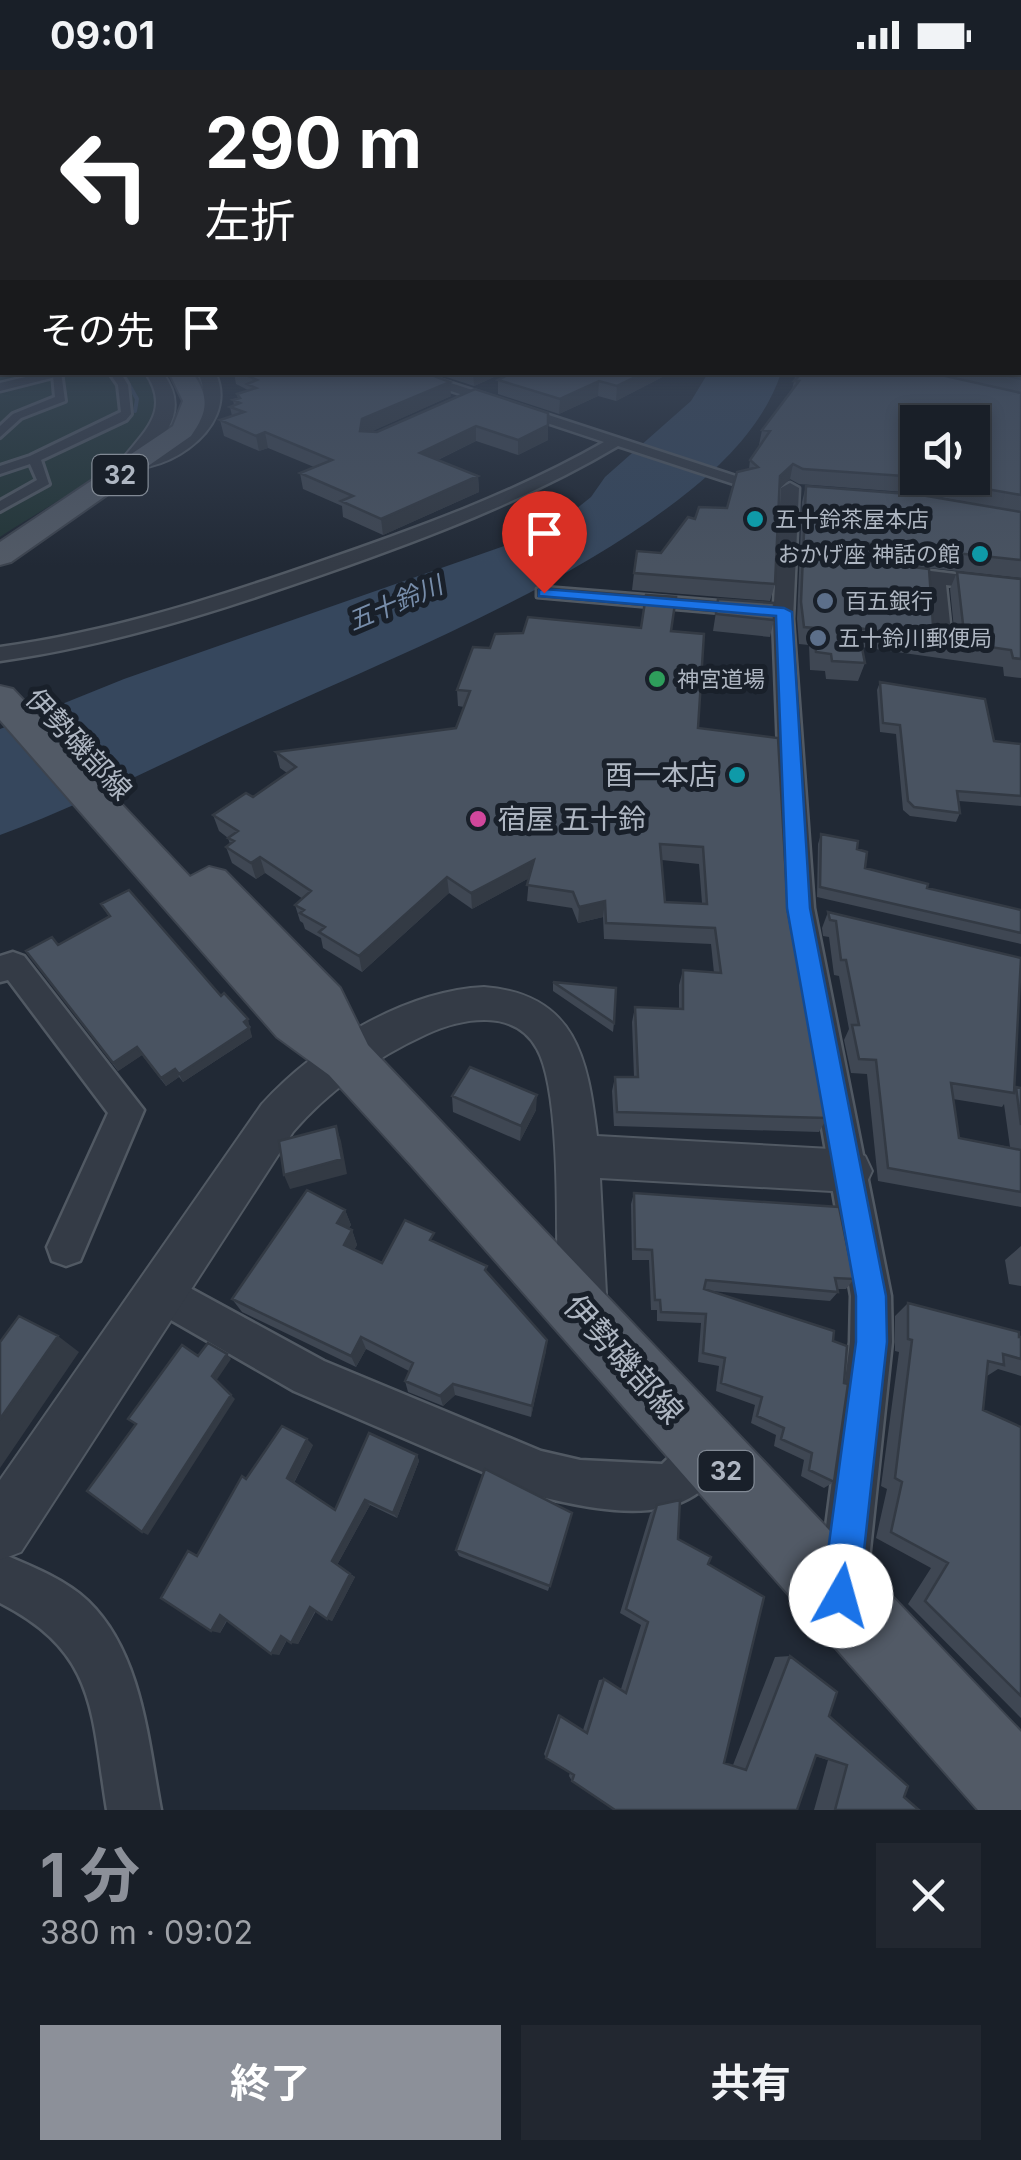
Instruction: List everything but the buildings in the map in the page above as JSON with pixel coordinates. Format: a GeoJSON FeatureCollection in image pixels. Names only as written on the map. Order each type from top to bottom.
{"type":"FeatureCollection","features":[{"type":"Feature","properties":{"kind":"main road","name":"32"},"geometry":{"type":"LineString","coordinates":[[0,556],[166,444],[192,418],[194,403]]}},
{"type":"Feature","properties":{"kind":"main road","name":"伊勢磯部線"},"geometry":{"type":"LineString","coordinates":[[1,668],[159,851],[294,1022],[348,1059],[1021,1794]]}},
{"type":"Feature","properties":{"kind":"street"},"geometry":{"type":"LineString","coordinates":[[0,433],[17,416],[56,408],[59,403]]}},
{"type":"Feature","properties":{"kind":"street"},"geometry":{"type":"LineString","coordinates":[[0,470],[34,458],[76,433],[127,412],[126,403]]}},
{"type":"Feature","properties":{"kind":"street"},"geometry":{"type":"LineString","coordinates":[[119,475],[167,416],[168,403]]}},
{"type":"Feature","properties":{"kind":"street"},"geometry":{"type":"LineString","coordinates":[[119,475],[173,447],[212,415],[215,403]]}},
{"type":"Feature","properties":{"kind":"street"},"geometry":{"type":"LineString","coordinates":[[493,403],[743,482]]}},
{"type":"Feature","properties":{"kind":"street"},"geometry":{"type":"LineString","coordinates":[[1,668],[377,549],[498,502],[614,444]]}},
{"type":"Feature","properties":{"kind":"street"},"geometry":{"type":"LineString","coordinates":[[0,507],[44,481],[34,458]]}},
{"type":"Feature","properties":{"kind":"street"},"geometry":{"type":"LineString","coordinates":[[795,491],[784,612],[798,908],[871,1296],[871,1342],[841,1596]]}},
{"type":"Feature","properties":{"kind":"street"},"geometry":{"type":"LineString","coordinates":[[866,570],[1021,588]]}},
{"type":"Feature","properties":{"kind":"street"},"geometry":{"type":"LineString","coordinates":[[934,577],[941,642]]}},
{"type":"Feature","properties":{"kind":"street"},"geometry":{"type":"LineString","coordinates":[[544,593],[784,612]]}},
{"type":"Feature","properties":{"kind":"street"},"geometry":{"type":"LineString","coordinates":[[798,908],[836,916]]}},
{"type":"Feature","properties":{"kind":"street"},"geometry":{"type":"LineString","coordinates":[[0,970],[13,964],[127,1110],[66,1246]]}},
{"type":"Feature","properties":{"kind":"street"},"geometry":{"type":"LineString","coordinates":[[0,1531],[157,1290],[288,1106],[348,1059],[460,1005],[499,1004],[518,1010],[549,1032],[558,1046],[565,1067],[574,1156],[582,1313]]}},
{"type":"Feature","properties":{"kind":"street"},"geometry":{"type":"LineString","coordinates":[[574,1156],[848,1171]]}},
{"type":"Feature","properties":{"kind":"street"},"geometry":{"type":"LineString","coordinates":[[157,1290],[309,1376],[541,1474],[580,1483],[671,1487],[708,1451]]}},
{"type":"Feature","properties":{"kind":"street"},"geometry":{"type":"LineString","coordinates":[[0,1577],[71,1618],[98,1652],[110,1687],[134,1810]]}},
{"type":"Feature","properties":{"kind":"shaded area"},"geometry":{"type":"Polygon","coordinates":[[[0,403],[155,403],[146,431],[118,459],[0,537],[0,403]]]}},
{"type":"Feature","properties":{"kind":"water","name":"五十鈴川"},"geometry":{"type":"Polygon","coordinates":[[[689,403],[767,403],[739,444],[710,474],[632,533],[583,563],[427,643],[0,835],[0,729],[124,679],[507,545],[566,517],[591,497],[605,477],[689,403]]]}},
{"type":"Feature","properties":{"kind":"waterway"},"geometry":{"type":"LineString","coordinates":[[135,411],[136,403]]}},
{"type":"Feature","properties":{"kind":"place","name":"五十鈴茶屋本店"},"geometry":{"type":"Point","coordinates":[755,519]}},
{"type":"Feature","properties":{"kind":"place","name":"おかげ座 神話の館"},"geometry":{"type":"Point","coordinates":[980,554]}},
{"type":"Feature","properties":{"kind":"place","name":"百五銀行"},"geometry":{"type":"Point","coordinates":[825,601]}},
{"type":"Feature","properties":{"kind":"place","name":"五十鈴川郵便局"},"geometry":{"type":"Point","coordinates":[818,638]}},
{"type":"Feature","properties":{"kind":"place","name":"神宮道場"},"geometry":{"type":"Point","coordinates":[657,679]}},
{"type":"Feature","properties":{"kind":"place","name":"酉一本店"},"geometry":{"type":"Point","coordinates":[737,775]}},
{"type":"Feature","properties":{"kind":"place","name":"宿屋 五十鈴"},"geometry":{"type":"Point","coordinates":[478,819]}},
{"type":"Feature","properties":{"kind":"route"},"geometry":{"type":"LineString","coordinates":[[544,593],[784,612],[798,908],[864,1239],[871,1296],[871,1342],[841,1596]]}}]}
